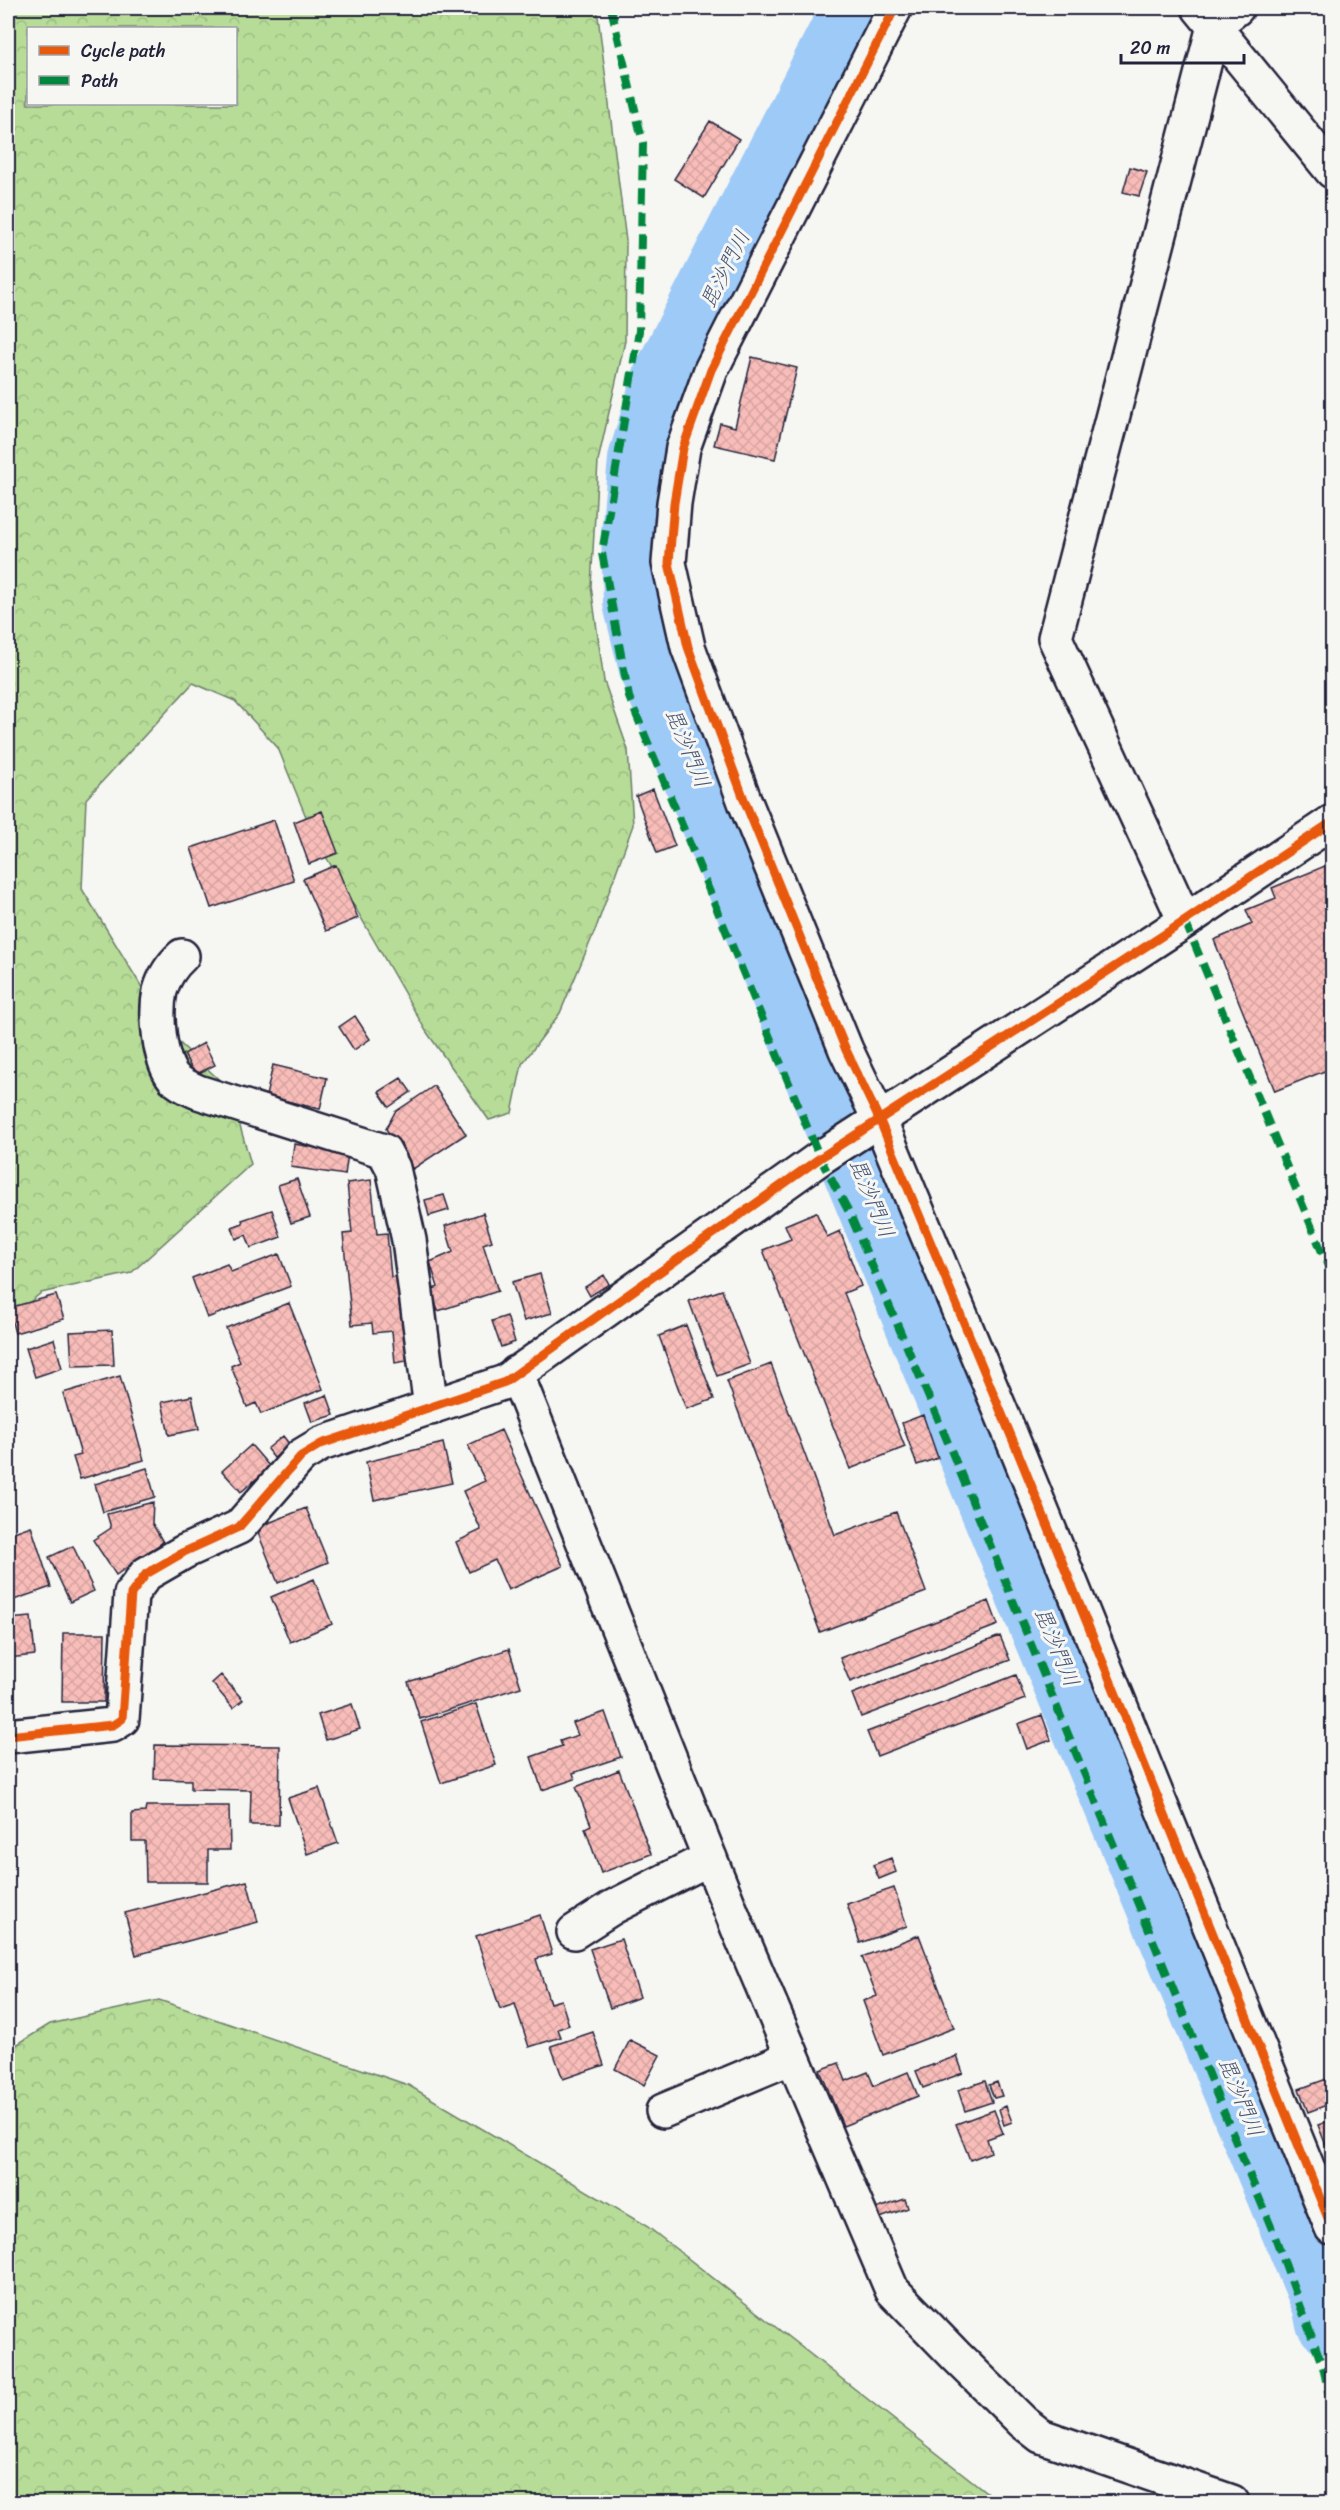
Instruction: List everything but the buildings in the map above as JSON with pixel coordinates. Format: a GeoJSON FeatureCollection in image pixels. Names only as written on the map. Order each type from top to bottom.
{"type":"FeatureCollection","features":[{"type":"Feature","properties":{"kind":"street"},"geometry":{"type":"LineString","coordinates":[[895,8],[711,370],[683,448],[674,503],[669,563],[688,647],[745,802],[846,1050],[880,1120],[1332,2228]]}},
{"type":"Feature","properties":{"kind":"street"},"geometry":{"type":"LineString","coordinates":[[1185,921],[1055,638],[1217,14]]}},
{"type":"Feature","properties":{"kind":"street"},"geometry":{"type":"LineString","coordinates":[[1217,14],[1332,171]]}},
{"type":"Feature","properties":{"kind":"street"},"geometry":{"type":"LineString","coordinates":[[8,1736],[113,1725],[122,1719],[131,1594],[146,1574],[184,1552],[239,1527],[301,1456],[321,1444],[505,1382],[820,1158],[1185,921],[1332,822]]}},
{"type":"Feature","properties":{"kind":"street"},"geometry":{"type":"LineString","coordinates":[[182,956],[170,968],[160,992],[159,1040],[172,1076],[183,1085],[198,1092],[384,1151],[393,1168],[410,1240],[431,1408]]}},
{"type":"Feature","properties":{"kind":"street"},"geometry":{"type":"LineString","coordinates":[[516,1373],[710,1858],[892,2290],[910,2311],[1023,2422],[1041,2436],[1232,2502]]}},
{"type":"Feature","properties":{"kind":"street"},"geometry":{"type":"LineString","coordinates":[[574,1932],[613,1907],[710,1858]]}},
{"type":"Feature","properties":{"kind":"street"},"geometry":{"type":"LineString","coordinates":[[663,2110],[792,2057]]}},
{"type":"Feature","properties":{"kind":"green space"},"geometry":{"type":"Polygon","coordinates":[[[8,8],[597,8],[626,241],[625,341],[598,461],[591,586],[604,681],[628,750],[633,825],[596,928],[560,1013],[522,1064],[512,1113],[489,1120],[426,1031],[313,834],[278,748],[235,701],[193,683],[86,799],[82,889],[171,1035],[229,1089],[251,1164],[131,1273],[41,1293],[8,1320],[8,8]]]}},
{"type":"Feature","properties":{"kind":"green space"},"geometry":{"type":"Polygon","coordinates":[[[159,2000],[408,2085],[648,2227],[999,2502],[8,2502],[8,2050],[50,2024],[159,2000]]]}},
{"type":"Feature","properties":{"kind":"waterway","name":"毘沙門川"},"geometry":{"type":"LineString","coordinates":[[859,8],[670,377],[645,460],[638,534],[640,602],[656,668],[686,743],[992,1495],[1329,2303],[1332,2319]]}},
{"type":"Feature","properties":{"kind":"marked path"},"geometry":{"type":"LineString","coordinates":[[611,8],[643,143],[639,331],[602,553],[629,697],[820,1158],[849,1212],[944,1433],[1274,2234],[1324,2370],[1332,2413]]}},
{"type":"Feature","properties":{"kind":"marked path"},"geometry":{"type":"LineString","coordinates":[[1185,921],[1332,1276]]}},
{"type":"Feature","properties":{"kind":"cycle path"},"geometry":{"type":"LineString","coordinates":[[895,8],[711,370],[683,448],[674,503],[669,563],[688,647],[745,802],[846,1050],[880,1121],[1019,1455],[1332,2228]]}},
{"type":"Feature","properties":{"kind":"cycle path"},"geometry":{"type":"LineString","coordinates":[[8,1736],[113,1725],[122,1719],[131,1594],[146,1574],[184,1552],[239,1527],[301,1456],[321,1444],[505,1382],[820,1158],[1185,921],[1332,822]]}}]}
